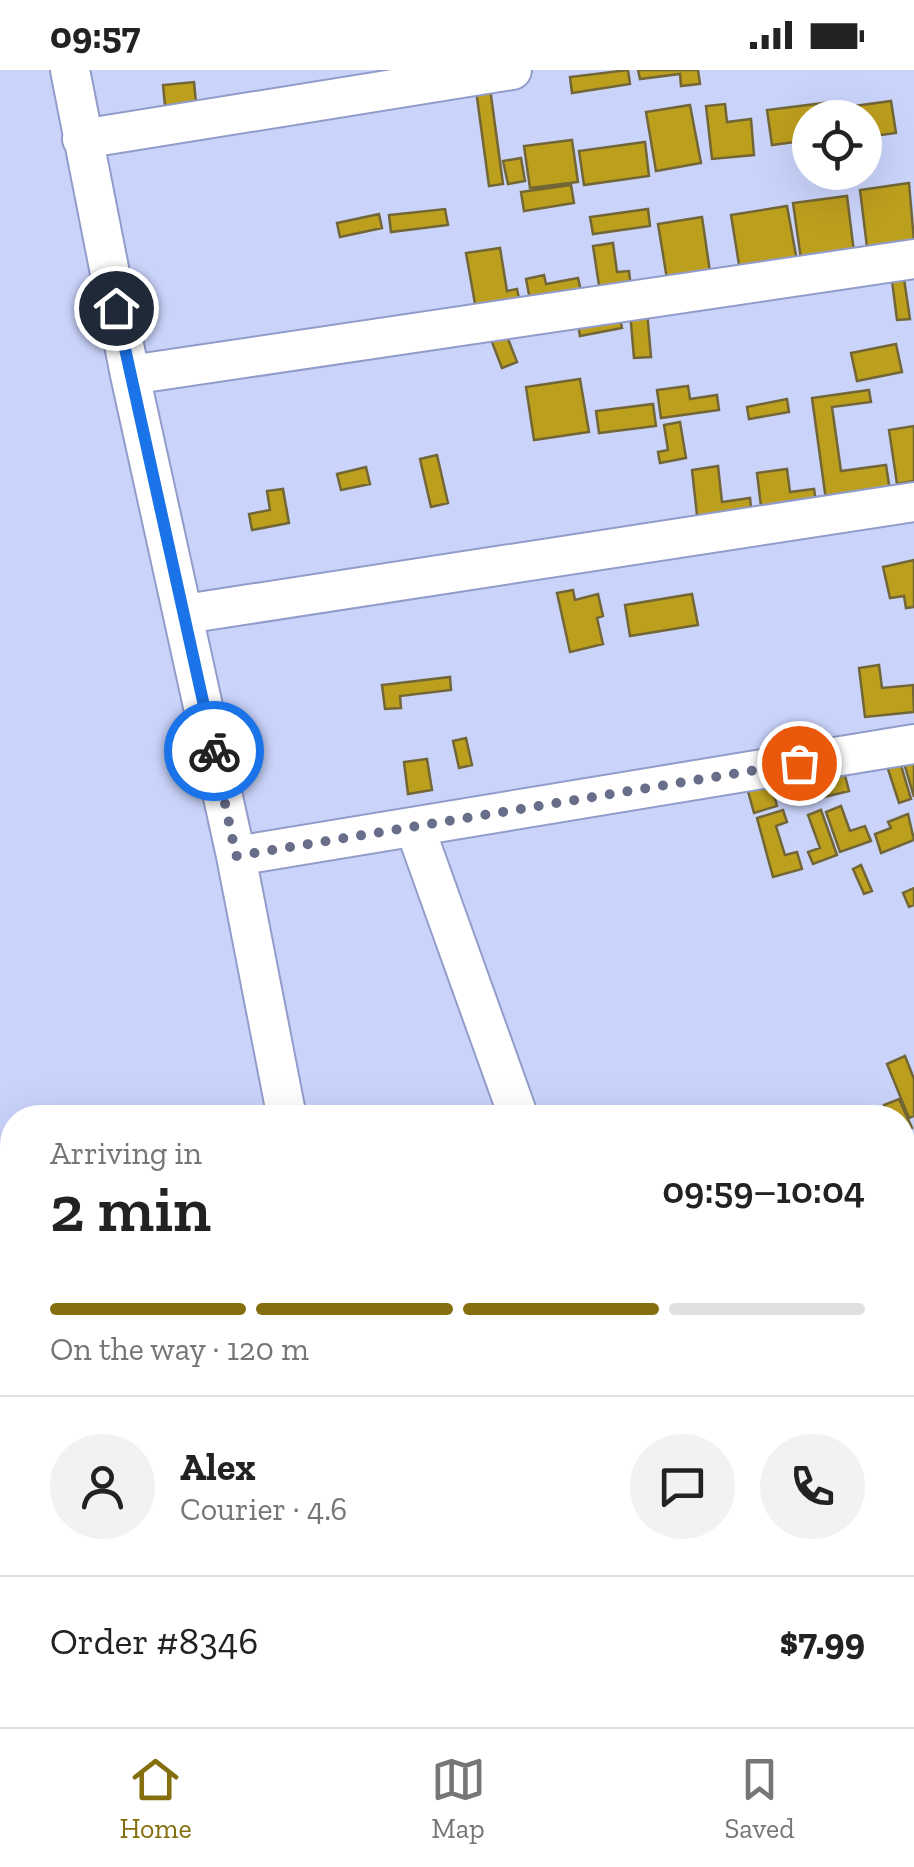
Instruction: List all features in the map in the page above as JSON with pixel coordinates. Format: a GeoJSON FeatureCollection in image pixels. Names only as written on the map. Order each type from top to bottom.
{"type":"FeatureCollection","features":[{"type":"Feature","properties":{"kind":"street"},"geometry":{"type":"LineString","coordinates":[[70,70],[130,375],[236,856],[284,1105]]}},
{"type":"Feature","properties":{"kind":"street"},"geometry":{"type":"LineString","coordinates":[[82,139],[512,70]]}},
{"type":"Feature","properties":{"kind":"street"},"geometry":{"type":"LineString","coordinates":[[130,375],[914,259]]}},
{"type":"Feature","properties":{"kind":"street"},"geometry":{"type":"LineString","coordinates":[[184,614],[914,502]]}},
{"type":"Feature","properties":{"kind":"street"},"geometry":{"type":"LineString","coordinates":[[236,856],[914,744]]}},
{"type":"Feature","properties":{"kind":"street"},"geometry":{"type":"LineString","coordinates":[[416,828],[515,1105]]}},
{"type":"Feature","properties":{"kind":"building"},"geometry":{"type":"Polygon","coordinates":[[[628,70],[630,84],[572,93],[570,77],[628,70]]]}},
{"type":"Feature","properties":{"kind":"building"},"geometry":{"type":"Polygon","coordinates":[[[638,70],[698,70],[700,84],[681,86],[680,74],[640,79],[638,70]]]}},
{"type":"Feature","properties":{"kind":"building"},"geometry":{"type":"Polygon","coordinates":[[[194,82],[197,113],[166,116],[163,85],[194,82]]]}},
{"type":"Feature","properties":{"kind":"building"},"geometry":{"type":"Polygon","coordinates":[[[490,88],[503,184],[489,186],[476,90],[490,88]]]}},
{"type":"Feature","properties":{"kind":"building"},"geometry":{"type":"Polygon","coordinates":[[[891,101],[896,133],[882,135],[882,102],[891,101]]]}},
{"type":"Feature","properties":{"kind":"building"},"geometry":{"type":"Polygon","coordinates":[[[725,104],[727,122],[751,119],[754,155],[712,159],[706,106],[725,104]]]}},
{"type":"Feature","properties":{"kind":"building"},"geometry":{"type":"Polygon","coordinates":[[[690,105],[701,163],[656,171],[646,112],[690,105]]]}},
{"type":"Feature","properties":{"kind":"building"},"geometry":{"type":"Polygon","coordinates":[[[792,107],[792,142],[772,145],[767,110],[792,107]]]}},
{"type":"Feature","properties":{"kind":"building"},"geometry":{"type":"Polygon","coordinates":[[[572,140],[578,182],[530,188],[524,146],[572,140]]]}},
{"type":"Feature","properties":{"kind":"building"},"geometry":{"type":"Polygon","coordinates":[[[645,142],[649,176],[584,185],[579,151],[645,142]]]}},
{"type":"Feature","properties":{"kind":"building"},"geometry":{"type":"Polygon","coordinates":[[[521,158],[525,181],[508,184],[503,161],[521,158]]]}},
{"type":"Feature","properties":{"kind":"building"},"geometry":{"type":"Polygon","coordinates":[[[909,183],[914,241],[867,247],[860,190],[882,190],[882,187],[909,183]]]}},
{"type":"Feature","properties":{"kind":"building"},"geometry":{"type":"Polygon","coordinates":[[[571,185],[574,203],[524,211],[521,192],[571,185]]]}},
{"type":"Feature","properties":{"kind":"building"},"geometry":{"type":"Polygon","coordinates":[[[847,196],[854,252],[801,259],[793,203],[847,196]]]}},
{"type":"Feature","properties":{"kind":"building"},"geometry":{"type":"Polygon","coordinates":[[[787,206],[797,261],[740,271],[731,215],[787,206]]]}},
{"type":"Feature","properties":{"kind":"building"},"geometry":{"type":"Polygon","coordinates":[[[445,209],[448,225],[391,232],[389,215],[445,209]]]}},
{"type":"Feature","properties":{"kind":"building"},"geometry":{"type":"Polygon","coordinates":[[[648,209],[650,226],[593,234],[590,217],[648,209]]]}},
{"type":"Feature","properties":{"kind":"building"},"geometry":{"type":"Polygon","coordinates":[[[379,214],[382,228],[340,237],[337,223],[379,214]]]}},
{"type":"Feature","properties":{"kind":"building"},"geometry":{"type":"Polygon","coordinates":[[[702,217],[710,272],[667,279],[658,224],[702,217]]]}},
{"type":"Feature","properties":{"kind":"building"},"geometry":{"type":"Polygon","coordinates":[[[613,243],[617,272],[629,271],[631,288],[600,292],[593,246],[613,243]]]}},
{"type":"Feature","properties":{"kind":"building"},"geometry":{"type":"Polygon","coordinates":[[[500,248],[507,291],[517,289],[521,308],[477,315],[466,253],[500,248]]]}},
{"type":"Feature","properties":{"kind":"building"},"geometry":{"type":"Polygon","coordinates":[[[903,272],[910,319],[897,320],[891,273],[903,272]]]}},
{"type":"Feature","properties":{"kind":"building"},"geometry":{"type":"Polygon","coordinates":[[[544,275],[546,284],[578,278],[583,300],[532,310],[526,279],[544,275]]]}},
{"type":"Feature","properties":{"kind":"building"},"geometry":{"type":"Polygon","coordinates":[[[647,311],[651,357],[634,358],[630,312],[647,311]]]}},
{"type":"Feature","properties":{"kind":"building"},"geometry":{"type":"Polygon","coordinates":[[[619,312],[622,328],[580,336],[577,319],[619,312]]]}},
{"type":"Feature","properties":{"kind":"building"},"geometry":{"type":"Polygon","coordinates":[[[505,331],[517,362],[502,368],[490,337],[505,331]]]}},
{"type":"Feature","properties":{"kind":"building"},"geometry":{"type":"Polygon","coordinates":[[[896,344],[902,372],[857,381],[851,353],[896,344]]]}},
{"type":"Feature","properties":{"kind":"building"},"geometry":{"type":"Polygon","coordinates":[[[580,379],[589,432],[534,440],[526,387],[580,379]]]}},
{"type":"Feature","properties":{"kind":"building"},"geometry":{"type":"Polygon","coordinates":[[[688,386],[690,399],[717,395],[719,410],[661,418],[657,390],[688,386]]]}},
{"type":"Feature","properties":{"kind":"building"},"geometry":{"type":"Polygon","coordinates":[[[869,390],[871,402],[832,407],[841,471],[886,465],[890,491],[826,500],[812,398],[869,390]]]}},
{"type":"Feature","properties":{"kind":"building"},"geometry":{"type":"Polygon","coordinates":[[[787,399],[789,412],[749,419],[747,407],[787,399]]]}},
{"type":"Feature","properties":{"kind":"building"},"geometry":{"type":"Polygon","coordinates":[[[653,404],[656,426],[599,433],[596,411],[653,404]]]}},
{"type":"Feature","properties":{"kind":"building"},"geometry":{"type":"Polygon","coordinates":[[[680,422],[686,458],[660,463],[658,452],[668,450],[664,425],[680,422]]]}},
{"type":"Feature","properties":{"kind":"building"},"geometry":{"type":"Polygon","coordinates":[[[914,426],[914,481],[897,484],[889,430],[914,426]]]}},
{"type":"Feature","properties":{"kind":"building"},"geometry":{"type":"Polygon","coordinates":[[[437,455],[448,503],[431,507],[420,459],[437,455]]]}},
{"type":"Feature","properties":{"kind":"building"},"geometry":{"type":"Polygon","coordinates":[[[718,466],[722,502],[750,498],[752,518],[698,524],[692,470],[718,466]]]}},
{"type":"Feature","properties":{"kind":"building"},"geometry":{"type":"Polygon","coordinates":[[[366,467],[370,484],[341,490],[337,474],[366,467]]]}},
{"type":"Feature","properties":{"kind":"building"},"geometry":{"type":"Polygon","coordinates":[[[787,469],[790,492],[814,489],[817,508],[762,515],[757,473],[787,469]]]}},
{"type":"Feature","properties":{"kind":"building"},"geometry":{"type":"Polygon","coordinates":[[[283,489],[289,523],[252,530],[249,514],[270,510],[267,491],[283,489]]]}},
{"type":"Feature","properties":{"kind":"building"},"geometry":{"type":"Polygon","coordinates":[[[914,560],[914,607],[906,608],[904,596],[890,598],[883,567],[914,560]]]}},
{"type":"Feature","properties":{"kind":"building"},"geometry":{"type":"Polygon","coordinates":[[[573,590],[575,600],[598,594],[603,616],[597,618],[603,644],[570,652],[557,593],[573,590]]]}},
{"type":"Feature","properties":{"kind":"building"},"geometry":{"type":"Polygon","coordinates":[[[692,594],[698,625],[630,636],[625,605],[692,594]]]}},
{"type":"Feature","properties":{"kind":"building"},"geometry":{"type":"Polygon","coordinates":[[[879,665],[882,688],[913,685],[914,712],[865,717],[859,668],[879,665]]]}},
{"type":"Feature","properties":{"kind":"building"},"geometry":{"type":"Polygon","coordinates":[[[450,677],[451,690],[400,696],[401,708],[385,709],[382,685],[450,677]]]}},
{"type":"Feature","properties":{"kind":"building"},"geometry":{"type":"Polygon","coordinates":[[[466,738],[472,765],[459,768],[453,741],[466,738]]]}},
{"type":"Feature","properties":{"kind":"building"},"geometry":{"type":"Polygon","coordinates":[[[427,759],[432,790],[408,794],[404,762],[427,759]]]}},
{"type":"Feature","properties":{"kind":"building"},"geometry":{"type":"Polygon","coordinates":[[[914,760],[914,797],[904,763],[914,760]]]}},
{"type":"Feature","properties":{"kind":"building"},"geometry":{"type":"Polygon","coordinates":[[[900,762],[911,799],[899,803],[887,766],[900,762]]]}},
{"type":"Feature","properties":{"kind":"building"},"geometry":{"type":"Polygon","coordinates":[[[842,764],[849,791],[816,799],[809,772],[842,764]]]}},
{"type":"Feature","properties":{"kind":"building"},"geometry":{"type":"Polygon","coordinates":[[[769,777],[777,806],[754,813],[746,784],[769,777]]]}},
{"type":"Feature","properties":{"kind":"building"},"geometry":{"type":"Polygon","coordinates":[[[841,806],[850,831],[865,826],[871,841],[840,852],[826,812],[841,806]]]}},
{"type":"Feature","properties":{"kind":"building"},"geometry":{"type":"Polygon","coordinates":[[[783,810],[787,822],[776,826],[785,855],[797,852],[802,869],[773,877],[757,818],[783,810]]]}},
{"type":"Feature","properties":{"kind":"building"},"geometry":{"type":"Polygon","coordinates":[[[821,810],[837,855],[813,864],[808,852],[820,848],[808,815],[821,810]]]}},
{"type":"Feature","properties":{"kind":"building"},"geometry":{"type":"Polygon","coordinates":[[[908,814],[914,840],[881,853],[875,834],[891,828],[888,822],[908,814]]]}},
{"type":"Feature","properties":{"kind":"building"},"geometry":{"type":"Polygon","coordinates":[[[861,865],[872,891],[864,894],[853,869],[861,865]]]}},
{"type":"Feature","properties":{"kind":"building"},"geometry":{"type":"Polygon","coordinates":[[[914,888],[914,905],[909,907],[903,893],[914,888]]]}},
{"type":"Feature","properties":{"kind":"building"},"geometry":{"type":"Polygon","coordinates":[[[905,1056],[914,1079],[914,1105],[904,1105],[887,1064],[905,1056]]]}},
{"type":"Feature","properties":{"kind":"way so far"},"geometry":{"type":"LineString","coordinates":[[214,751],[236,856],[799,763]]}},
{"type":"Feature","properties":{"kind":"route"},"geometry":{"type":"LineString","coordinates":[[116,308],[214,751]]}}]}
